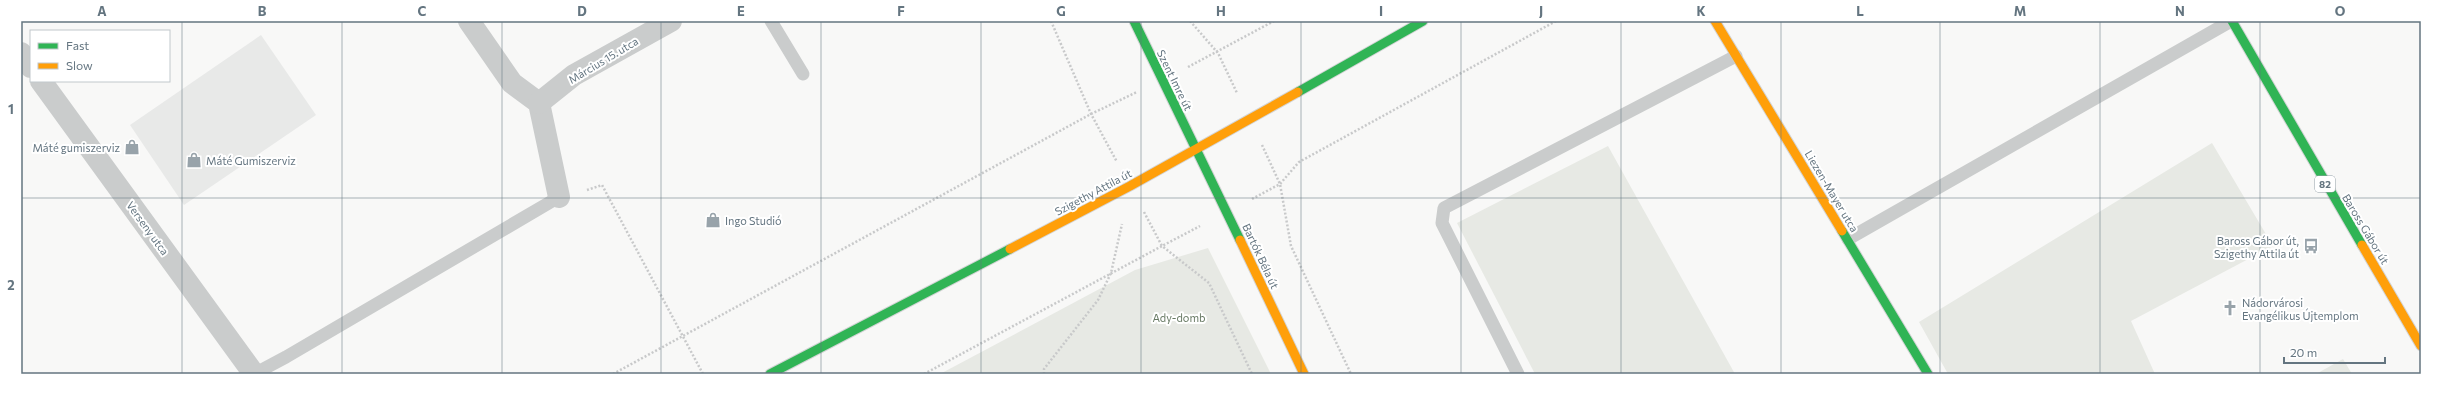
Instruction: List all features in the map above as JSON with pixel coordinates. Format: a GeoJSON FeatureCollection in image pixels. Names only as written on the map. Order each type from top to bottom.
{"type":"FeatureCollection","features":[{"type":"Feature","properties":{"kind":"street"},"geometry":{"type":"LineString","coordinates":[[468,21],[512,83],[539,103],[560,197]]}},
{"type":"Feature","properties":{"kind":"street","name":"Március 15. utca"},"geometry":{"type":"LineString","coordinates":[[539,103],[574,75],[671,21]]}},
{"type":"Feature","properties":{"kind":"street","name":"Szent Imre út"},"geometry":{"type":"LineString","coordinates":[[1134,21],[1197,149]]}},
{"type":"Feature","properties":{"kind":"street","name":"Szigethy Attila út"},"geometry":{"type":"LineString","coordinates":[[770,374],[1130,186],[1250,120],[1423,21]]}},
{"type":"Feature","properties":{"kind":"street","name":"Liezen-Mayer utca"},"geometry":{"type":"LineString","coordinates":[[1715,21],[1928,374]]}},
{"type":"Feature","properties":{"kind":"street","name":"Baross Gábor út"},"geometry":{"type":"LineString","coordinates":[[2232,21],[2421,346]]}},
{"type":"Feature","properties":{"kind":"street"},"geometry":{"type":"LineString","coordinates":[[21,53],[30,66]]}},
{"type":"Feature","properties":{"kind":"street","name":"Verseny utca"},"geometry":{"type":"LineString","coordinates":[[42,82],[254,374]]}},
{"type":"Feature","properties":{"kind":"street","name":"Bartók Béla út"},"geometry":{"type":"LineString","coordinates":[[1197,149],[1304,374]]}},
{"type":"Feature","properties":{"kind":"lane"},"geometry":{"type":"LineString","coordinates":[[771,21],[803,74]]}},
{"type":"Feature","properties":{"kind":"lane"},"geometry":{"type":"LineString","coordinates":[[1848,240],[2232,21]]}},
{"type":"Feature","properties":{"kind":"lane"},"geometry":{"type":"LineString","coordinates":[[1518,374],[1442,223],[1444,208],[1736,56]]}},
{"type":"Feature","properties":{"kind":"lane"},"geometry":{"type":"LineString","coordinates":[[254,374],[286,358],[560,197]]}},
{"type":"Feature","properties":{"kind":"path"},"geometry":{"type":"LineString","coordinates":[[613,374],[1091,114],[1051,21]]}},
{"type":"Feature","properties":{"kind":"path"},"geometry":{"type":"LineString","coordinates":[[1190,21],[1218,53],[1280,184],[1291,246],[1351,374]]}},
{"type":"Feature","properties":{"kind":"path"},"geometry":{"type":"LineString","coordinates":[[924,374],[1280,184],[1299,162],[1556,21]]}},
{"type":"Feature","properties":{"kind":"path"},"geometry":{"type":"LineString","coordinates":[[560,197],[602,186],[703,374]]}},
{"type":"Feature","properties":{"kind":"path"},"geometry":{"type":"LineString","coordinates":[[1044,374],[1044,369],[1098,300],[1111,273],[1130,186]]}},
{"type":"Feature","properties":{"kind":"path"},"geometry":{"type":"LineString","coordinates":[[1162,246],[1209,283],[1252,374]]}},
{"type":"Feature","properties":{"kind":"shaded area"},"geometry":{"type":"Polygon","coordinates":[[[261,35],[316,115],[184,205],[130,125],[261,35]]]}},
{"type":"Feature","properties":{"kind":"green space"},"geometry":{"type":"Polygon","coordinates":[[[2212,143],[2273,246],[2131,321],[2155,374],[1948,374],[1919,322],[2212,143]]]}},
{"type":"Feature","properties":{"kind":"green space"},"geometry":{"type":"Polygon","coordinates":[[[1608,146],[1735,374],[1535,374],[1457,223],[1608,146]]]}},
{"type":"Feature","properties":{"kind":"green space","name":"Ady-domb"},"geometry":{"type":"Polygon","coordinates":[[[1208,248],[1271,374],[940,374],[1135,270],[1208,248]]]}},
{"type":"Feature","properties":{"kind":"green space"},"geometry":{"type":"Polygon","coordinates":[[[2343,359],[2352,374],[2316,374],[2343,359]]]}},
{"type":"Feature","properties":{"kind":"traffic: fast"},"geometry":{"type":"LineString","coordinates":[[1134,21],[1240,240]]}},
{"type":"Feature","properties":{"kind":"traffic: fast"},"geometry":{"type":"LineString","coordinates":[[1298,92],[1423,21]]}},
{"type":"Feature","properties":{"kind":"traffic: fast"},"geometry":{"type":"LineString","coordinates":[[2232,21],[2362,245]]}},
{"type":"Feature","properties":{"kind":"traffic: fast"},"geometry":{"type":"LineString","coordinates":[[1842,231],[1928,374]]}},
{"type":"Feature","properties":{"kind":"traffic: fast"},"geometry":{"type":"LineString","coordinates":[[770,374],[1010,249]]}},
{"type":"Feature","properties":{"kind":"traffic: slow"},"geometry":{"type":"LineString","coordinates":[[1715,21],[1842,231]]}},
{"type":"Feature","properties":{"kind":"traffic: slow"},"geometry":{"type":"LineString","coordinates":[[1010,249],[1130,186],[1298,92]]}},
{"type":"Feature","properties":{"kind":"traffic: slow"},"geometry":{"type":"LineString","coordinates":[[1240,240],[1304,374]]}},
{"type":"Feature","properties":{"kind":"traffic: slow"},"geometry":{"type":"LineString","coordinates":[[2362,245],[2421,346]]}},
{"type":"Feature","properties":{"kind":"place","name":"Máté gumiszerviz"},"geometry":{"type":"Point","coordinates":[132,147]}},
{"type":"Feature","properties":{"kind":"place","name":"Máté Gumiszerviz"},"geometry":{"type":"Point","coordinates":[194,160]}},
{"type":"Feature","properties":{"kind":"place","name":"Ingo Studió"},"geometry":{"type":"Point","coordinates":[713,220]}},
{"type":"Feature","properties":{"kind":"place","name":"Baross Gábor út, Szigethy Attila út"},"geometry":{"type":"Point","coordinates":[2311,246]}},
{"type":"Feature","properties":{"kind":"place","name":"Nádorvárosi Evangélikus Újtemplom"},"geometry":{"type":"Point","coordinates":[2230,308]}}]}
